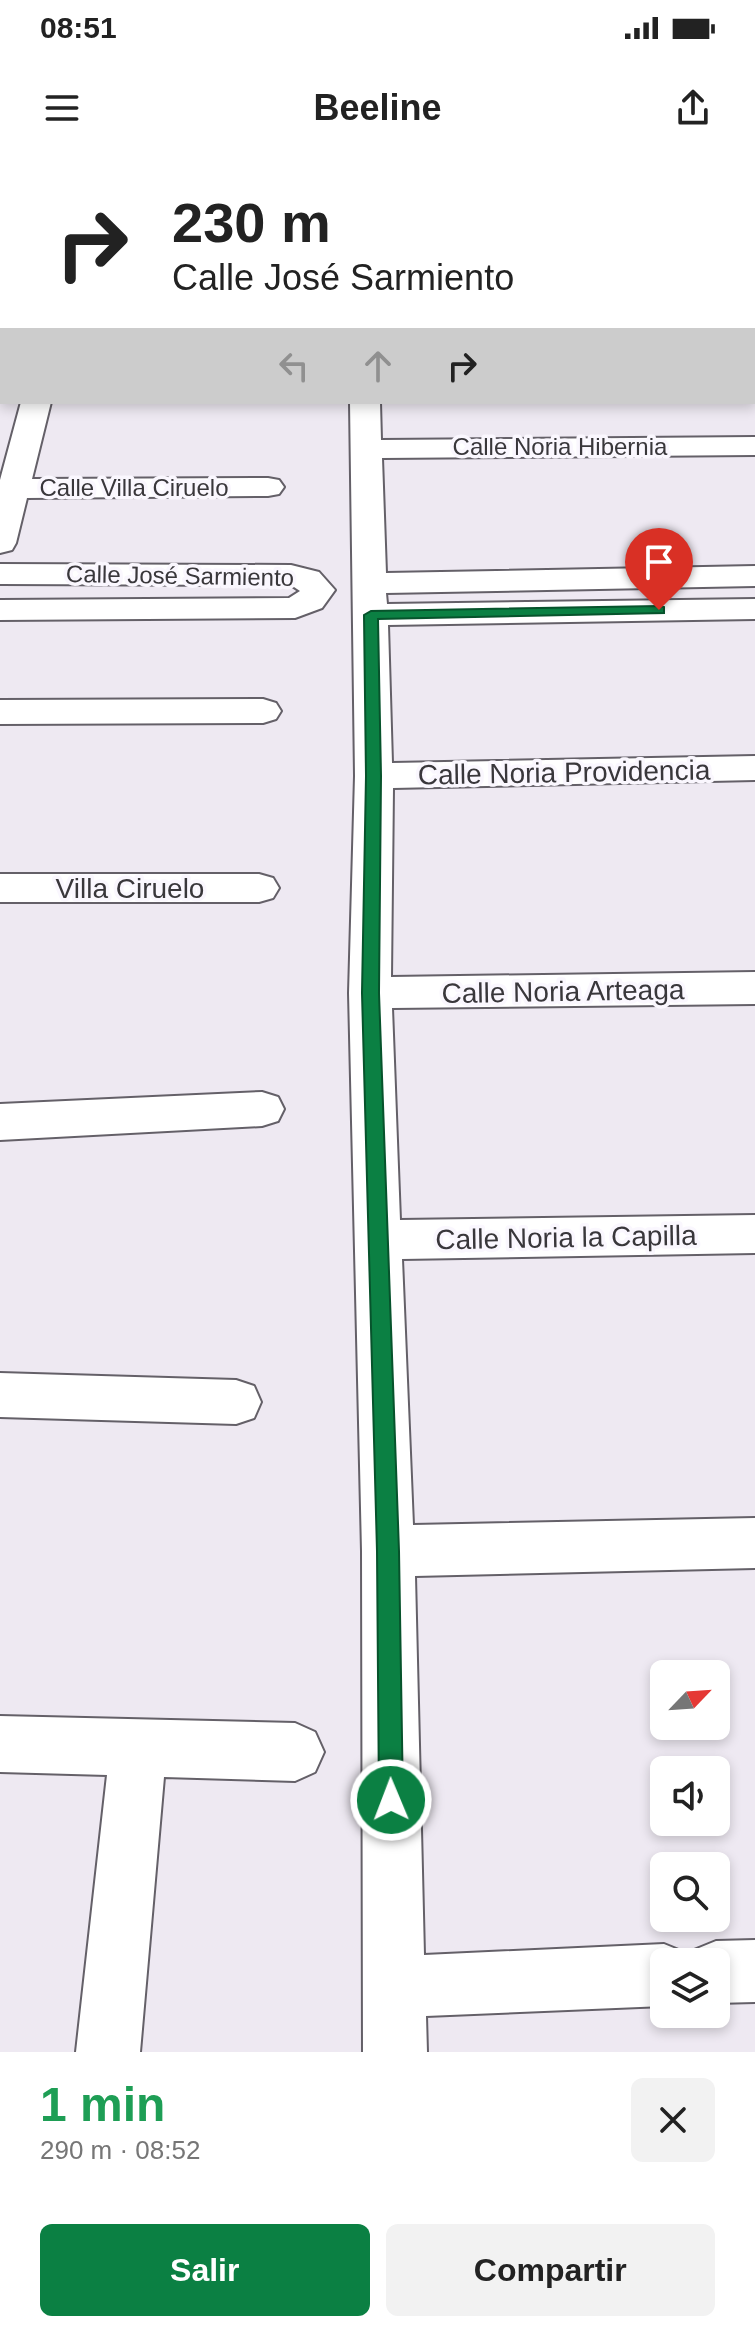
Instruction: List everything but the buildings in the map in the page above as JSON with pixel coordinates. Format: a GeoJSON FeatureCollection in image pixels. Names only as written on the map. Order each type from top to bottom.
{"type":"FeatureCollection","features":[{"type":"Feature","properties":{"kind":"street"},"geometry":{"type":"LineString","coordinates":[[0,543],[6,489],[35,404]]}},
{"type":"Feature","properties":{"kind":"street"},"geometry":{"type":"LineString","coordinates":[[365,404],[374,776],[370,993],[388,1551],[395,2052]]}},
{"type":"Feature","properties":{"kind":"street","name":"Calle Noria Hibernia"},"geometry":{"type":"LineString","coordinates":[[366,449],[755,446]]}},
{"type":"Feature","properties":{"kind":"street","name":"Calle Villa Ciruelo"},"geometry":{"type":"LineString","coordinates":[[6,489],[268,487]]}},
{"type":"Feature","properties":{"kind":"street","name":"Calle José Sarmiento"},"geometry":{"type":"LineString","coordinates":[[0,574],[291,575],[307,579],[318,590],[310,601],[295,608],[0,610]]}},
{"type":"Feature","properties":{"kind":"street"},"geometry":{"type":"LineString","coordinates":[[370,599],[755,576]]}},
{"type":"Feature","properties":{"kind":"street"},"geometry":{"type":"LineString","coordinates":[[370,599],[755,609]]}},
{"type":"Feature","properties":{"kind":"street"},"geometry":{"type":"LineString","coordinates":[[0,712],[263,711]]}},
{"type":"Feature","properties":{"kind":"street","name":"Calle Noria Providencia"},"geometry":{"type":"LineString","coordinates":[[374,776],[755,768]]}},
{"type":"Feature","properties":{"kind":"street","name":"Villa Ciruelo"},"geometry":{"type":"LineString","coordinates":[[0,888],[259,888]]}},
{"type":"Feature","properties":{"kind":"street","name":"Calle Noria Arteaga"},"geometry":{"type":"LineString","coordinates":[[370,993],[755,988]]}},
{"type":"Feature","properties":{"kind":"street"},"geometry":{"type":"LineString","coordinates":[[0,1122],[262,1109]]}},
{"type":"Feature","properties":{"kind":"street","name":"Calle Noria la Capilla"},"geometry":{"type":"LineString","coordinates":[[377,1240],[755,1234]]}},
{"type":"Feature","properties":{"kind":"street"},"geometry":{"type":"LineString","coordinates":[[0,1395],[236,1402]]}},
{"type":"Feature","properties":{"kind":"street"},"geometry":{"type":"LineString","coordinates":[[388,1551],[755,1543]]}},
{"type":"Feature","properties":{"kind":"street"},"geometry":{"type":"LineString","coordinates":[[0,1744],[295,1752]]}},
{"type":"Feature","properties":{"kind":"street"},"geometry":{"type":"LineString","coordinates":[[108,2052],[138,1749]]}},
{"type":"Feature","properties":{"kind":"street"},"geometry":{"type":"LineString","coordinates":[[730,1972],[755,1971]]}},
{"type":"Feature","properties":{"kind":"street"},"geometry":{"type":"LineString","coordinates":[[394,1987],[650,1976]]}},
{"type":"Feature","properties":{"kind":"route"},"geometry":{"type":"LineString","coordinates":[[391,1800],[388,1551],[370,993],[374,776],[371,615],[659,610]]}}]}
